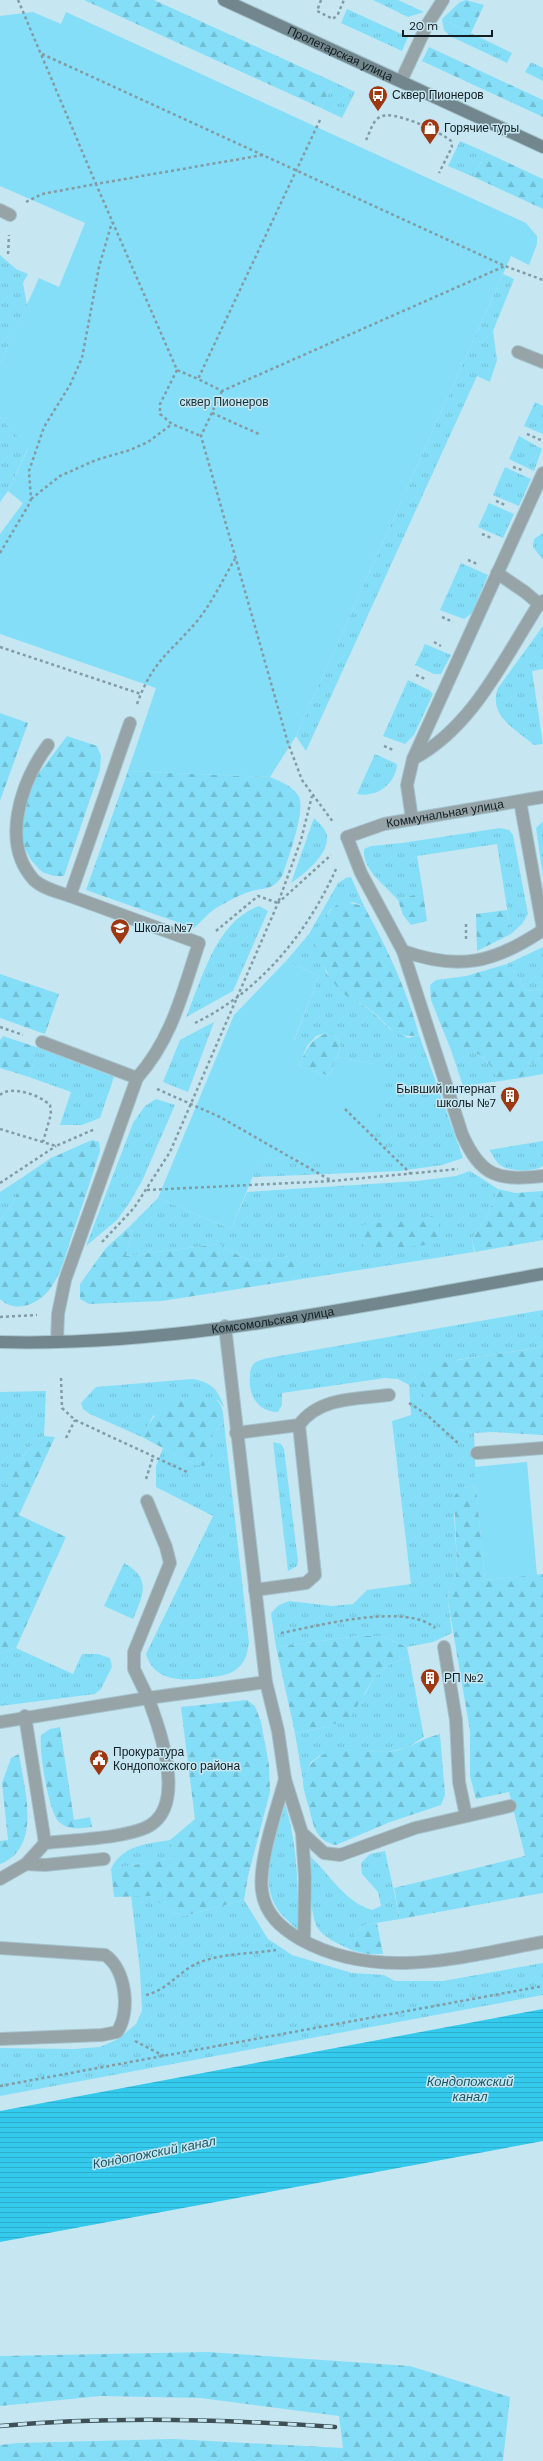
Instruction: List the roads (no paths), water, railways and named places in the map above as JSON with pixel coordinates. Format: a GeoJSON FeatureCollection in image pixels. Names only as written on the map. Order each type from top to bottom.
{"type":"FeatureCollection","features":[{"type":"Feature","properties":{"kind":"street"},"geometry":{"type":"LineString","coordinates":[[401,81],[427,25],[443,0]]}},
{"type":"Feature","properties":{"kind":"street","name":"Пролетарская улица"},"geometry":{"type":"LineString","coordinates":[[229,1],[543,147]]}},
{"type":"Feature","properties":{"kind":"street"},"geometry":{"type":"LineString","coordinates":[[518,352],[543,362]]}},
{"type":"Feature","properties":{"kind":"street"},"geometry":{"type":"LineString","coordinates":[[412,819],[406,785],[413,759],[543,473]]}},
{"type":"Feature","properties":{"kind":"street"},"geometry":{"type":"LineString","coordinates":[[413,759],[440,742],[466,717],[541,603],[497,573]]}},
{"type":"Feature","properties":{"kind":"street"},"geometry":{"type":"LineString","coordinates":[[70,896],[130,723]]}},
{"type":"Feature","properties":{"kind":"street"},"geometry":{"type":"LineString","coordinates":[[48,745],[34,764],[18,794],[10,824],[16,858],[32,879],[42,886],[199,943],[166,1037],[152,1060],[137,1078],[71,1264],[60,1300],[57,1342]]}},
{"type":"Feature","properties":{"kind":"street","name":"Коммунальная улица"},"geometry":{"type":"LineString","coordinates":[[403,951],[354,858],[347,836],[377,826],[412,819],[543,797]]}},
{"type":"Feature","properties":{"kind":"street"},"geometry":{"type":"LineString","coordinates":[[403,951],[430,960],[464,962],[497,954],[525,942],[543,929],[520,801]]}},
{"type":"Feature","properties":{"kind":"street"},"geometry":{"type":"LineString","coordinates":[[403,951],[462,1134],[475,1162],[499,1175],[526,1178],[543,1176]]}},
{"type":"Feature","properties":{"kind":"street"},"geometry":{"type":"LineString","coordinates":[[42,1042],[137,1078]]}},
{"type":"Feature","properties":{"kind":"street","name":"Комсомольская улица"},"geometry":{"type":"LineString","coordinates":[[0,1342],[57,1342],[146,1336],[224,1326],[543,1274]]}},
{"type":"Feature","properties":{"kind":"street"},"geometry":{"type":"LineString","coordinates":[[224,1326],[266,1682],[278,1731],[285,1779],[302,1833],[305,1877],[304,1941]]}},
{"type":"Feature","properties":{"kind":"street"},"geometry":{"type":"LineString","coordinates":[[236,1433],[299,1425],[311,1411],[322,1406],[389,1394]]}},
{"type":"Feature","properties":{"kind":"street"},"geometry":{"type":"LineString","coordinates":[[255,1590],[306,1583],[316,1575],[299,1425]]}},
{"type":"Feature","properties":{"kind":"street"},"geometry":{"type":"LineString","coordinates":[[477,1453],[543,1448]]}},
{"type":"Feature","properties":{"kind":"street"},"geometry":{"type":"LineString","coordinates":[[0,1879],[26,1864],[45,1844],[133,1832],[153,1824],[168,1804],[168,1774],[161,1737],[148,1698],[134,1669],[134,1652],[170,1563],[166,1547],[147,1502]]}},
{"type":"Feature","properties":{"kind":"street"},"geometry":{"type":"LineString","coordinates":[[444,1647],[457,1728],[459,1782],[466,1816]]}},
{"type":"Feature","properties":{"kind":"street"},"geometry":{"type":"LineString","coordinates":[[0,1722],[25,1716],[266,1682]]}},
{"type":"Feature","properties":{"kind":"street"},"geometry":{"type":"LineString","coordinates":[[25,1716],[45,1844]]}},
{"type":"Feature","properties":{"kind":"street"},"geometry":{"type":"LineString","coordinates":[[285,1779],[263,1864],[262,1892],[271,1916],[290,1933],[304,1941],[345,1957],[365,1961],[408,1964],[458,1958],[543,1942]]}},
{"type":"Feature","properties":{"kind":"street"},"geometry":{"type":"LineString","coordinates":[[302,1833],[324,1853],[340,1855],[395,1834],[510,1806]]}},
{"type":"Feature","properties":{"kind":"street"},"geometry":{"type":"LineString","coordinates":[[26,1864],[46,1865],[104,1859]]}},
{"type":"Feature","properties":{"kind":"street"},"geometry":{"type":"LineString","coordinates":[[0,1948],[105,1954],[112,1959],[118,1969],[124,2000],[123,2023],[117,2032],[85,2037],[0,2039]]}},
{"type":"Feature","properties":{"kind":"water","name":"Кондопожский канал"},"geometry":{"type":"Polygon","coordinates":[[[543,2009],[543,2141],[0,2242],[0,2111],[543,2009]]]}},
{"type":"Feature","properties":{"kind":"railway"},"geometry":{"type":"LineString","coordinates":[[0,2426],[84,2421],[168,2420],[251,2422],[335,2427]]}},
{"type":"Feature","properties":{"kind":"place","name":"Сквер Пионеров"},"geometry":{"type":"Point","coordinates":[378,112]}},
{"type":"Feature","properties":{"kind":"place","name":"Горячие туры"},"geometry":{"type":"Point","coordinates":[430,145]}},
{"type":"Feature","properties":{"kind":"place","name":"Школа №7"},"geometry":{"type":"Point","coordinates":[120,945]}},
{"type":"Feature","properties":{"kind":"place","name":"Бывший интернат школы №7"},"geometry":{"type":"Point","coordinates":[510,1113]}},
{"type":"Feature","properties":{"kind":"place","name":"РП №2"},"geometry":{"type":"Point","coordinates":[430,1695]}},
{"type":"Feature","properties":{"kind":"place","name":"Прокуратура Кондопожского района"},"geometry":{"type":"Point","coordinates":[99,1776]}},
{"type":"Feature","properties":{"kind":"park label","name":"сквер Пионеров"},"geometry":{"type":"Point","coordinates":[224,402]}}]}
